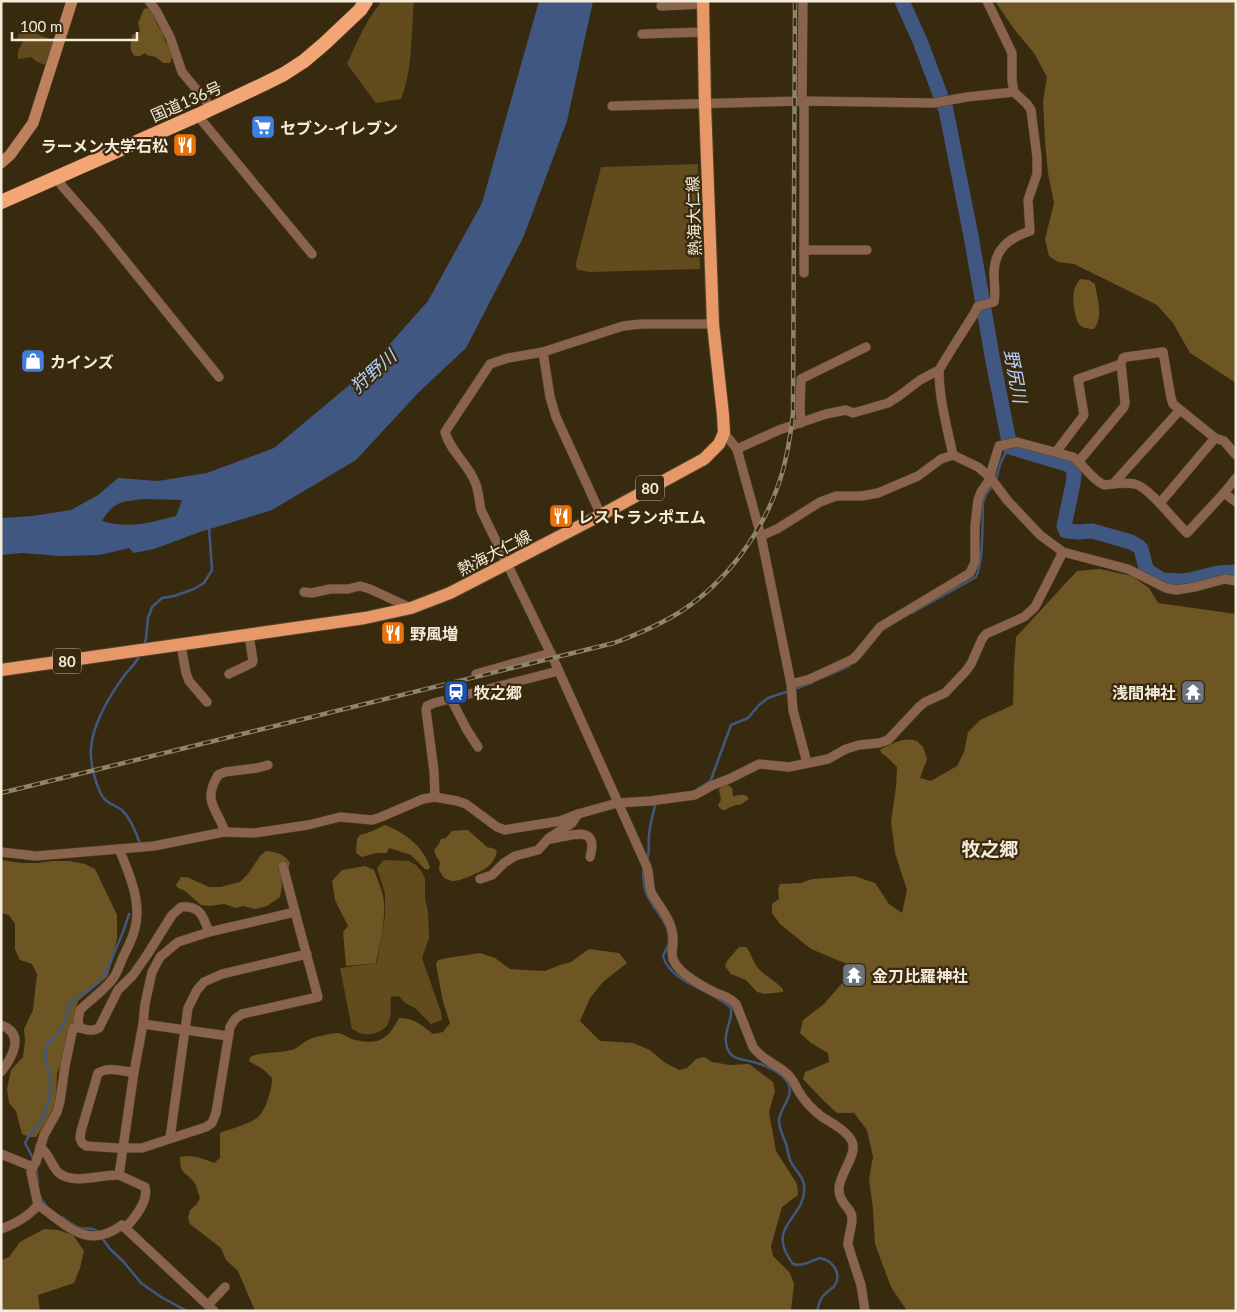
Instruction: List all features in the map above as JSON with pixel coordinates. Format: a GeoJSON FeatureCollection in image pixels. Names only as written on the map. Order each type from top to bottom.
{"type":"FeatureCollection","features":[{"type":"Feature","properties":{"kind":"highway","name":"国道136号"},"geometry":{"type":"LineString","coordinates":[[1,202],[264,84],[304,61],[360,10],[366,1]]}},
{"type":"Feature","properties":{"kind":"main road"},"geometry":{"type":"LineString","coordinates":[[1,164],[33,124],[72,1]]}},
{"type":"Feature","properties":{"kind":"main road","name":"熱海大仁線"},"geometry":{"type":"LineString","coordinates":[[1,670],[365,618],[411,608],[450,593],[704,459],[719,444],[724,432],[713,324],[703,2]]}},
{"type":"Feature","properties":{"kind":"street"},"geometry":{"type":"LineString","coordinates":[[149,1],[170,37],[182,72],[206,101],[203,122],[312,254]]}},
{"type":"Feature","properties":{"kind":"street"},"geometry":{"type":"LineString","coordinates":[[803,1],[804,273]]}},
{"type":"Feature","properties":{"kind":"street"},"geometry":{"type":"LineString","coordinates":[[953,455],[939,383],[939,370],[978,306],[994,302],[996,293],[994,272],[996,260],[1001,249],[1012,239],[1030,231],[1028,200],[1037,174],[1031,110],[1014,92],[1012,53],[987,1]]}},
{"type":"Feature","properties":{"kind":"street"},"geometry":{"type":"LineString","coordinates":[[661,6],[703,2]]}},
{"type":"Feature","properties":{"kind":"street"},"geometry":{"type":"LineString","coordinates":[[642,34],[704,32]]}},
{"type":"Feature","properties":{"kind":"street"},"geometry":{"type":"LineString","coordinates":[[612,106],[802,101],[939,103],[967,97],[1014,92]]}},
{"type":"Feature","properties":{"kind":"street"},"geometry":{"type":"LineString","coordinates":[[57,178],[219,377]]}},
{"type":"Feature","properties":{"kind":"street"},"geometry":{"type":"LineString","coordinates":[[804,250],[867,250]]}},
{"type":"Feature","properties":{"kind":"street"},"geometry":{"type":"LineString","coordinates":[[713,324],[675,323],[624,326],[543,352],[508,358],[490,364],[445,432],[446,438],[475,480],[481,510],[551,653],[647,867],[652,895],[668,917],[672,929],[671,955],[674,963],[688,977],[704,987],[732,999],[736,1004],[753,1047],[758,1053],[788,1074],[809,1106],[851,1138],[854,1146],[841,1180],[840,1196],[842,1202],[851,1213],[852,1219],[848,1245],[862,1285],[865,1311]]}},
{"type":"Feature","properties":{"kind":"street"},"geometry":{"type":"LineString","coordinates":[[801,423],[801,379],[866,347]]}},
{"type":"Feature","properties":{"kind":"street"},"geometry":{"type":"LineString","coordinates":[[543,352],[550,397],[556,417],[601,515]]}},
{"type":"Feature","properties":{"kind":"street"},"geometry":{"type":"LineString","coordinates":[[1079,461],[1124,407],[1121,364],[1123,358],[1163,352],[1171,398],[1174,404],[1215,438],[1224,442],[1236,455]]}},
{"type":"Feature","properties":{"kind":"street"},"geometry":{"type":"LineString","coordinates":[[1056,452],[1084,414],[1078,379],[1121,364]]}},
{"type":"Feature","properties":{"kind":"street"},"geometry":{"type":"LineString","coordinates":[[737,449],[779,430],[840,410],[853,413],[888,403],[920,380],[939,370]]}},
{"type":"Feature","properties":{"kind":"street"},"geometry":{"type":"LineString","coordinates":[[1113,484],[1180,410]]}},
{"type":"Feature","properties":{"kind":"street"},"geometry":{"type":"LineString","coordinates":[[724,432],[737,449],[761,536],[792,688],[793,710],[807,763]]}},
{"type":"Feature","properties":{"kind":"street"},"geometry":{"type":"LineString","coordinates":[[1160,503],[1215,438]]}},
{"type":"Feature","properties":{"kind":"street"},"geometry":{"type":"LineString","coordinates":[[792,688],[852,659],[880,627],[970,573],[975,562],[978,500],[993,481],[999,446],[1003,444],[1014,442],[1073,457],[1101,484],[1137,484],[1160,503],[1187,533],[1236,478]]}},
{"type":"Feature","properties":{"kind":"street"},"geometry":{"type":"LineString","coordinates":[[761,536],[789,523],[820,502],[836,496],[878,494],[918,476],[941,459],[953,455],[978,467],[993,481],[1007,500],[1040,535],[1063,552],[1128,569],[1166,588],[1176,590],[1225,579],[1236,581]]}},
{"type":"Feature","properties":{"kind":"street"},"geometry":{"type":"LineString","coordinates":[[1224,493],[1236,502]]}},
{"type":"Feature","properties":{"kind":"street"},"geometry":{"type":"LineString","coordinates":[[3,853],[36,856],[154,846],[225,832],[245,834],[308,825],[340,817],[372,820],[423,798],[435,797],[466,804],[497,827],[505,830],[560,821],[617,803],[695,795],[759,764],[789,767],[828,759],[846,749],[888,740],[918,707],[945,693],[971,664],[986,634],[1024,617],[1035,607],[1063,552]]}},
{"type":"Feature","properties":{"kind":"street"},"geometry":{"type":"LineString","coordinates":[[304,592],[312,593],[360,586],[411,608]]}},
{"type":"Feature","properties":{"kind":"street"},"geometry":{"type":"LineString","coordinates":[[229,674],[252,663],[249,635]]}},
{"type":"Feature","properties":{"kind":"street"},"geometry":{"type":"LineString","coordinates":[[181,645],[189,681],[207,702]]}},
{"type":"Feature","properties":{"kind":"street"},"geometry":{"type":"LineString","coordinates":[[476,674],[551,653]]}},
{"type":"Feature","properties":{"kind":"street"},"geometry":{"type":"LineString","coordinates":[[435,797],[427,706],[558,671]]}},
{"type":"Feature","properties":{"kind":"street"},"geometry":{"type":"LineString","coordinates":[[451,699],[478,748]]}},
{"type":"Feature","properties":{"kind":"street"},"geometry":{"type":"LineString","coordinates":[[225,832],[214,810],[210,792],[218,775],[224,772],[268,765]]}},
{"type":"Feature","properties":{"kind":"street"},"geometry":{"type":"LineString","coordinates":[[480,879],[492,874],[515,856],[538,850],[547,840],[568,826],[578,814]]}},
{"type":"Feature","properties":{"kind":"street"},"geometry":{"type":"LineString","coordinates":[[547,840],[584,834],[590,839],[590,858]]}},
{"type":"Feature","properties":{"kind":"street"},"geometry":{"type":"LineString","coordinates":[[79,1027],[80,1010],[112,980],[130,944],[136,926],[137,911],[135,897],[130,876],[119,849]]}},
{"type":"Feature","properties":{"kind":"street"},"geometry":{"type":"LineString","coordinates":[[134,1072],[110,1069],[98,1073],[80,1138],[86,1146],[142,1148],[206,1127],[212,1123],[216,1114],[228,1036],[235,1019],[242,1014],[318,997],[283,866]]}},
{"type":"Feature","properties":{"kind":"street"},"geometry":{"type":"LineString","coordinates":[[209,932],[203,915],[198,910],[193,907],[181,907],[172,915],[148,956],[118,990],[99,1028],[94,1031],[79,1027],[73,1028],[57,1112],[44,1135],[31,1172],[38,1205],[68,1226],[89,1236],[102,1236],[113,1232],[122,1225],[211,1308],[225,1287]]}},
{"type":"Feature","properties":{"kind":"street"},"geometry":{"type":"LineString","coordinates":[[118,1175],[124,1148],[145,1004],[152,972],[160,957],[178,942],[209,932],[295,912]]}},
{"type":"Feature","properties":{"kind":"street"},"geometry":{"type":"LineString","coordinates":[[170,1138],[188,1008],[197,990],[204,982],[222,974],[307,954]]}},
{"type":"Feature","properties":{"kind":"street"},"geometry":{"type":"LineString","coordinates":[[143,1024],[228,1036]]}},
{"type":"Feature","properties":{"kind":"street"},"geometry":{"type":"LineString","coordinates":[[1,1025],[8,1028],[15,1040],[12,1054],[1,1072]]}},
{"type":"Feature","properties":{"kind":"street"},"geometry":{"type":"LineString","coordinates":[[40,1147],[47,1153],[58,1172],[64,1176],[90,1179],[105,1175],[118,1175],[145,1187],[144,1198],[137,1214],[125,1228]]}},
{"type":"Feature","properties":{"kind":"street"},"geometry":{"type":"LineString","coordinates":[[1,1154],[32,1167]]}},
{"type":"Feature","properties":{"kind":"street"},"geometry":{"type":"LineString","coordinates":[[1,1229],[28,1216],[38,1205]]}},
{"type":"Feature","properties":{"kind":"shaded area"},"geometry":{"type":"Polygon","coordinates":[[[382,1],[414,1],[410,63],[401,99],[376,103],[347,64],[358,39],[382,1]]]}},
{"type":"Feature","properties":{"kind":"shaded area"},"geometry":{"type":"Polygon","coordinates":[[[995,1],[1236,1],[1236,383],[1190,353],[1173,323],[1157,305],[1074,264],[1058,262],[1049,256],[1045,239],[1054,203],[1048,173],[1045,141],[1043,101],[1047,77],[1034,53],[1014,29],[995,1]]]}},
{"type":"Feature","properties":{"kind":"shaded area"},"geometry":{"type":"Polygon","coordinates":[[[144,9],[151,10],[166,43],[170,46],[173,53],[170,63],[163,63],[156,57],[145,53],[135,56],[131,50],[132,35],[139,33],[138,23],[144,9]]]}},
{"type":"Feature","properties":{"kind":"shaded area"},"geometry":{"type":"Polygon","coordinates":[[[25,29],[55,41],[46,65],[37,62],[31,57],[18,59],[18,51],[23,41],[17,38],[21,31],[25,29]]]}},
{"type":"Feature","properties":{"kind":"shaded area"},"geometry":{"type":"Polygon","coordinates":[[[698,164],[700,269],[590,272],[578,270],[576,263],[601,167],[698,164]]]}},
{"type":"Feature","properties":{"kind":"shaded area"},"geometry":{"type":"Polygon","coordinates":[[[1080,279],[1089,280],[1095,284],[1099,319],[1094,329],[1082,327],[1076,319],[1073,296],[1075,287],[1080,279]]]}},
{"type":"Feature","properties":{"kind":"shaded area"},"geometry":{"type":"Polygon","coordinates":[[[1100,569],[1132,576],[1149,588],[1158,603],[1236,614],[1236,1311],[907,1311],[891,1287],[875,1244],[869,1179],[873,1157],[867,1130],[854,1113],[837,1113],[803,1079],[805,1072],[829,1062],[828,1053],[811,1043],[800,1033],[803,1020],[824,1004],[850,974],[847,964],[811,949],[780,924],[772,913],[772,904],[779,899],[778,889],[780,884],[801,883],[812,879],[854,876],[875,883],[889,904],[902,913],[907,890],[895,853],[891,821],[897,767],[880,750],[901,741],[917,741],[923,747],[927,759],[920,778],[931,781],[957,766],[964,752],[968,732],[980,720],[1013,705],[1016,637],[1077,571],[1100,569]]]}},
{"type":"Feature","properties":{"kind":"shaded area"},"geometry":{"type":"Polygon","coordinates":[[[722,785],[728,785],[732,788],[733,796],[744,795],[749,799],[741,804],[724,810],[721,809],[718,805],[721,800],[719,790],[722,785]]]}},
{"type":"Feature","properties":{"kind":"shaded area"},"geometry":{"type":"Polygon","coordinates":[[[385,825],[406,836],[418,847],[427,859],[430,867],[428,870],[411,855],[389,848],[387,853],[376,853],[362,857],[356,853],[357,839],[360,835],[385,825]]]}},
{"type":"Feature","properties":{"kind":"shaded area"},"geometry":{"type":"Polygon","coordinates":[[[468,830],[487,847],[495,849],[497,852],[493,862],[486,868],[468,877],[452,881],[444,878],[439,870],[440,862],[434,850],[441,839],[446,838],[452,831],[468,830]]]}},
{"type":"Feature","properties":{"kind":"shaded area"},"geometry":{"type":"Polygon","coordinates":[[[266,851],[286,857],[290,863],[288,870],[281,876],[280,897],[267,906],[255,909],[243,906],[236,908],[224,904],[201,905],[176,885],[181,877],[187,877],[209,887],[220,887],[240,882],[266,851]]]}},
{"type":"Feature","properties":{"kind":"shaded area"},"geometry":{"type":"Polygon","coordinates":[[[1,860],[21,863],[69,861],[85,864],[95,869],[117,915],[117,938],[107,977],[78,1001],[75,1012],[77,1024],[74,1044],[57,1073],[56,1102],[36,1137],[22,1134],[16,1111],[9,1103],[7,1089],[11,1070],[23,1057],[24,1029],[33,1010],[37,974],[32,964],[20,960],[15,949],[15,924],[9,915],[1,913],[1,860]]]}},
{"type":"Feature","properties":{"kind":"shaded area"},"geometry":{"type":"Polygon","coordinates":[[[384,860],[409,861],[416,865],[425,879],[429,938],[422,958],[441,1012],[442,1020],[431,1024],[415,1008],[405,1003],[399,996],[391,997],[389,1021],[385,1028],[377,1033],[363,1034],[352,1029],[340,968],[377,963],[385,916],[385,894],[377,868],[384,860]]]}},
{"type":"Feature","properties":{"kind":"shaded area"},"geometry":{"type":"Polygon","coordinates":[[[365,866],[374,870],[383,896],[384,921],[381,938],[376,963],[346,966],[343,932],[348,926],[335,900],[332,881],[342,870],[365,866]]]}},
{"type":"Feature","properties":{"kind":"shaded area"},"geometry":{"type":"Polygon","coordinates":[[[739,947],[746,947],[758,968],[780,986],[783,992],[765,994],[757,992],[746,980],[731,974],[725,966],[739,947]]]}},
{"type":"Feature","properties":{"kind":"shaded area"},"geometry":{"type":"Polygon","coordinates":[[[589,949],[619,953],[627,963],[603,982],[590,998],[580,1021],[600,1041],[633,1043],[650,1050],[664,1062],[679,1070],[687,1068],[696,1059],[704,1057],[712,1062],[730,1065],[749,1064],[773,1082],[775,1091],[769,1112],[776,1151],[797,1184],[798,1195],[782,1207],[771,1246],[773,1256],[790,1273],[794,1284],[791,1311],[255,1311],[238,1271],[226,1260],[221,1248],[190,1224],[188,1218],[190,1210],[197,1204],[200,1198],[194,1182],[183,1172],[180,1163],[180,1157],[184,1156],[214,1163],[220,1158],[220,1133],[249,1123],[260,1115],[268,1100],[272,1078],[264,1070],[249,1061],[250,1057],[293,1049],[310,1039],[335,1033],[364,1042],[377,1041],[391,1031],[399,1018],[414,1021],[433,1034],[443,1032],[450,1023],[443,1002],[436,964],[438,960],[480,953],[495,958],[510,969],[545,971],[571,962],[589,949]]]}},
{"type":"Feature","properties":{"kind":"shaded area"},"geometry":{"type":"Polygon","coordinates":[[[44,1229],[58,1230],[73,1235],[84,1251],[74,1283],[38,1295],[40,1311],[1,1311],[1,1260],[9,1257],[20,1242],[44,1229]]]}},
{"type":"Feature","properties":{"kind":"water","name":"狩野川"},"geometry":{"type":"Polygon","coordinates":[[[539,1],[593,1],[567,121],[523,238],[466,348],[419,392],[356,460],[272,510],[200,532],[154,549],[134,553],[129,548],[100,555],[60,556],[22,553],[1,555],[1,518],[33,516],[71,510],[98,495],[118,478],[158,481],[207,473],[274,448],[365,372],[428,301],[482,203],[539,1]],[[144,499],[120,503],[111,509],[102,521],[130,525],[176,516],[182,500],[144,499]]]}},
{"type":"Feature","properties":{"kind":"waterway","name":"野尻川"},"geometry":{"type":"LineString","coordinates":[[902,1],[920,41],[946,110],[1010,447],[1069,465],[1073,469],[1073,484],[1064,526],[1066,531],[1092,531],[1131,542],[1141,549],[1146,568],[1149,572],[1162,580],[1190,580],[1218,573],[1234,572],[1236,574]]}},
{"type":"Feature","properties":{"kind":"waterway"},"geometry":{"type":"LineString","coordinates":[[996,480],[1002,459],[1010,447]]}},
{"type":"Feature","properties":{"kind":"waterway"},"geometry":{"type":"LineString","coordinates":[[912,613],[976,577],[979,570],[981,551],[983,502],[993,485]]}},
{"type":"Feature","properties":{"kind":"waterway"},"geometry":{"type":"LineString","coordinates":[[144,645],[148,618],[152,607],[162,598],[194,589],[204,583],[212,570],[209,527]]}},
{"type":"Feature","properties":{"kind":"waterway"},"geometry":{"type":"LineString","coordinates":[[140,654],[108,701],[98,720],[92,740],[91,754],[93,772],[101,794],[108,802],[122,810],[133,826],[140,844]]}},
{"type":"Feature","properties":{"kind":"waterway"},"geometry":{"type":"LineString","coordinates":[[822,678],[849,666]]}},
{"type":"Feature","properties":{"kind":"waterway"},"geometry":{"type":"LineString","coordinates":[[795,689],[813,682]]}},
{"type":"Feature","properties":{"kind":"waterway"},"geometry":{"type":"LineString","coordinates":[[699,788],[710,781],[731,725],[748,718],[768,698],[789,691]]}},
{"type":"Feature","properties":{"kind":"waterway"},"geometry":{"type":"LineString","coordinates":[[647,860],[650,826],[656,802]]}},
{"type":"Feature","properties":{"kind":"waterway"},"geometry":{"type":"LineString","coordinates":[[643,867],[646,892],[668,931],[668,945],[663,956],[667,965],[683,980],[714,996],[731,1008],[726,1038],[727,1048],[732,1055],[771,1069],[783,1077],[789,1086],[789,1096],[781,1112],[779,1122],[790,1160],[804,1185],[800,1206],[784,1230],[783,1240],[785,1251],[793,1264],[803,1264],[820,1258],[828,1261],[835,1268],[837,1280],[834,1286],[822,1297],[817,1311]]}},
{"type":"Feature","properties":{"kind":"waterway"},"geometry":{"type":"LineString","coordinates":[[34,1160],[25,1143],[44,1116],[51,1092],[45,1054],[47,1045],[65,1022],[70,1003],[94,986],[106,972],[129,914]]}},
{"type":"Feature","properties":{"kind":"waterway"},"geometry":{"type":"LineString","coordinates":[[36,1167],[38,1184]]}},
{"type":"Feature","properties":{"kind":"waterway"},"geometry":{"type":"LineString","coordinates":[[40,1195],[47,1207]]}},
{"type":"Feature","properties":{"kind":"waterway"},"geometry":{"type":"LineString","coordinates":[[62,1217],[78,1227],[92,1229],[99,1233]]}},
{"type":"Feature","properties":{"kind":"waterway"},"geometry":{"type":"LineString","coordinates":[[102,1238],[141,1283],[161,1297],[187,1311]]}},
{"type":"Feature","properties":{"kind":"railway"},"geometry":{"type":"LineString","coordinates":[[1,793],[614,643],[670,618],[708,590],[741,555],[766,514],[776,492],[789,442],[793,413],[795,1]]}},
{"type":"Feature","properties":{"kind":"place","name":"セブン-イレブン"},"geometry":{"type":"Point","coordinates":[263,127]}},
{"type":"Feature","properties":{"kind":"place","name":"ラーメン大学石松"},"geometry":{"type":"Point","coordinates":[185,145]}},
{"type":"Feature","properties":{"kind":"place","name":"カインズ"},"geometry":{"type":"Point","coordinates":[33,361]}},
{"type":"Feature","properties":{"kind":"place","name":"レストランポエム"},"geometry":{"type":"Point","coordinates":[561,516]}},
{"type":"Feature","properties":{"kind":"place","name":"野風増"},"geometry":{"type":"Point","coordinates":[393,633]}},
{"type":"Feature","properties":{"kind":"place","name":"牧之郷"},"geometry":{"type":"Point","coordinates":[456,692]}},
{"type":"Feature","properties":{"kind":"place","name":"浅間神社"},"geometry":{"type":"Point","coordinates":[1193,692]}},
{"type":"Feature","properties":{"kind":"place","name":"金刀比羅神社"},"geometry":{"type":"Point","coordinates":[854,975]}},
{"type":"Feature","properties":{"kind":"district","name":"牧之郷"},"geometry":{"type":"Point","coordinates":[990,848]}}]}
